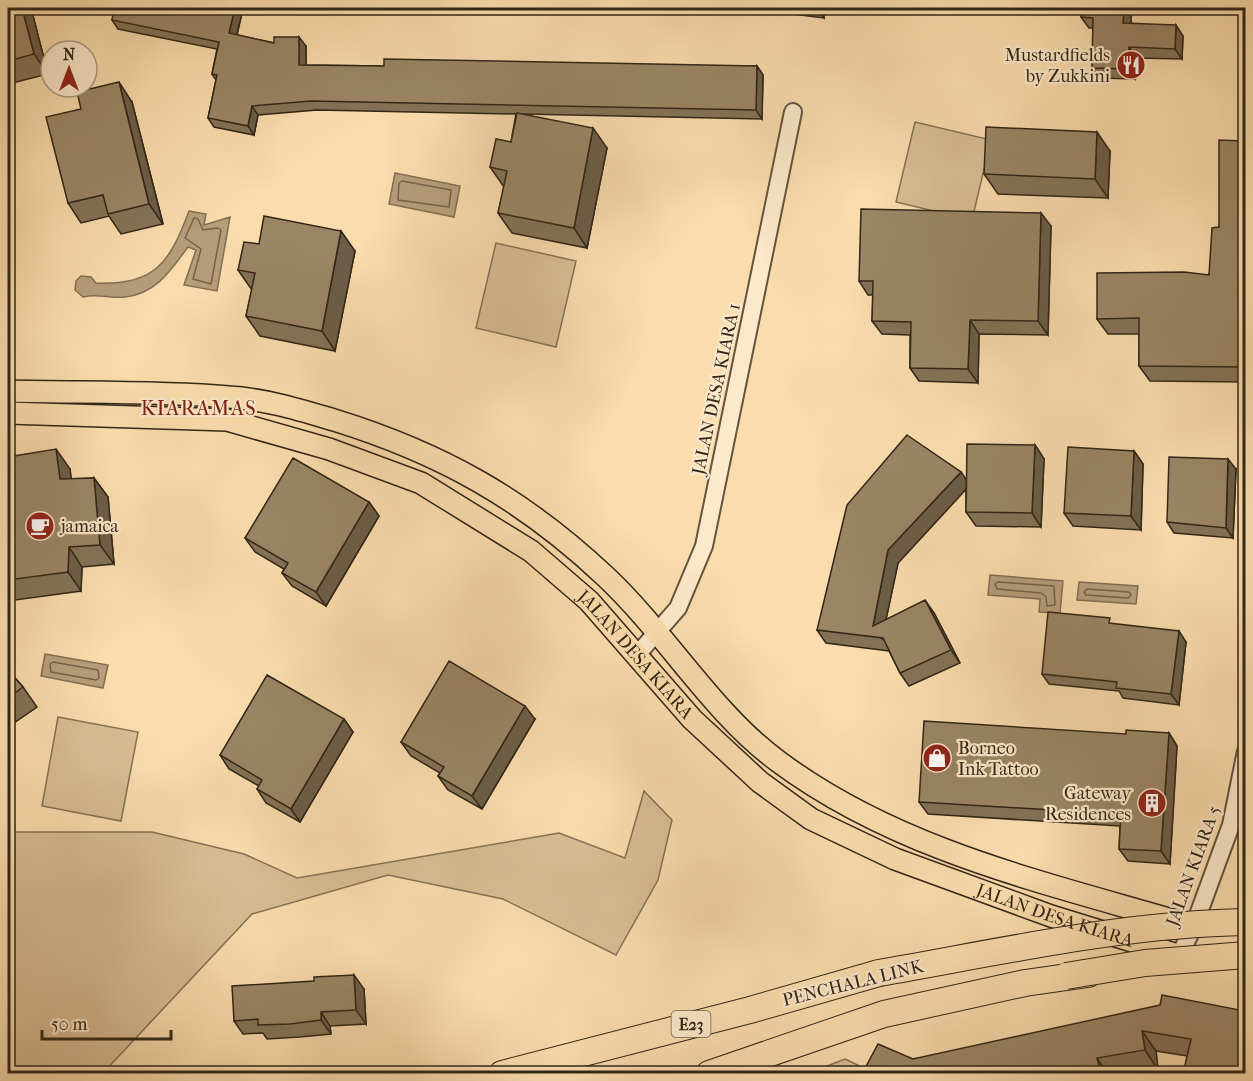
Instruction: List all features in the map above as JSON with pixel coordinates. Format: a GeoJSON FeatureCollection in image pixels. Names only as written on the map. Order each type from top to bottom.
{"type":"FeatureCollection","features":[{"type":"Feature","properties":{"kind":"highway","name":"PENCHALA LINK"},"geometry":{"type":"LineString","coordinates":[[502,1074],[750,1010],[879,973],[1147,928],[1245,922]]}},
{"type":"Feature","properties":{"kind":"highway"},"geometry":{"type":"LineString","coordinates":[[1066,975],[1145,963],[1245,955]]}},
{"type":"Feature","properties":{"kind":"highway"},"geometry":{"type":"LineString","coordinates":[[1066,975],[1245,967]]}},
{"type":"Feature","properties":{"kind":"highway","name":"PENCHALA LINK"},"geometry":{"type":"LineString","coordinates":[[709,1074],[884,1014],[1066,975]]}},
{"type":"Feature","properties":{"kind":"main road","name":"JALAN DESA KIARA"},"geometry":{"type":"LineString","coordinates":[[8,391],[232,397],[296,408],[384,436],[462,471],[552,528],[608,579],[743,730],[776,760],[827,795],[893,830],[952,853],[1194,926],[1245,927]]}},
{"type":"Feature","properties":{"kind":"main road","name":"JALAN DESA KIARA"},"geometry":{"type":"LineString","coordinates":[[8,413],[226,420],[329,449],[420,483],[531,551],[589,601],[692,719],[740,764],[811,819],[917,867],[1051,916],[1179,956],[1245,959]]}},
{"type":"Feature","properties":{"kind":"street","name":"JALAN DESA KIARA 1"},"geometry":{"type":"LineString","coordinates":[[636,656],[678,608],[704,546],[793,112]]}},
{"type":"Feature","properties":{"kind":"street","name":"JALAN KIARA 5"},"geometry":{"type":"LineString","coordinates":[[1179,956],[1194,926],[1231,825],[1245,752]]}},
{"type":"Feature","properties":{"kind":"shaded area"},"geometry":{"type":"Polygon","coordinates":[[[915,122],[991,140],[972,220],[896,202],[915,122]]]}},
{"type":"Feature","properties":{"kind":"shaded area"},"geometry":{"type":"Polygon","coordinates":[[[496,243],[576,261],[556,347],[476,328],[496,243]]]}},
{"type":"Feature","properties":{"kind":"shaded area"},"geometry":{"type":"Polygon","coordinates":[[[58,717],[138,732],[121,821],[42,806],[58,717]]]}},
{"type":"Feature","properties":{"kind":"shaded area"},"geometry":{"type":"Polygon","coordinates":[[[644,791],[672,820],[658,880],[616,955],[503,899],[388,875],[252,914],[103,1073],[8,1073],[8,832],[152,832],[244,854],[297,878],[559,833],[625,858],[644,791]]]}},
{"type":"Feature","properties":{"kind":"shaded area"},"geometry":{"type":"Polygon","coordinates":[[[845,1059],[864,1068],[856,1073],[809,1073],[845,1059]]]}},
{"type":"Feature","properties":{"kind":"water"},"geometry":{"type":"Polygon","coordinates":[[[395,173],[460,186],[454,217],[389,204],[395,173]]]}},
{"type":"Feature","properties":{"kind":"water"},"geometry":{"type":"Polygon","coordinates":[[[189,211],[206,214],[204,225],[230,217],[217,291],[184,285],[196,250],[188,247],[162,280],[136,295],[83,297],[75,290],[76,281],[81,276],[91,277],[96,283],[116,283],[133,280],[158,267],[175,244],[189,211]]]}},
{"type":"Feature","properties":{"kind":"water"},"geometry":{"type":"Polygon","coordinates":[[[990,575],[1063,581],[1060,613],[1039,612],[1040,599],[988,595],[990,575]]]}},
{"type":"Feature","properties":{"kind":"water"},"geometry":{"type":"Polygon","coordinates":[[[1079,582],[1138,586],[1136,604],[1077,600],[1079,582]]]}},
{"type":"Feature","properties":{"kind":"water"},"geometry":{"type":"Polygon","coordinates":[[[45,654],[108,665],[103,688],[41,676],[45,654]]]}},
{"type":"Feature","properties":{"kind":"building"},"geometry":{"type":"Polygon","coordinates":[[[8,8],[22,8],[34,54],[8,61],[8,8]]]}},
{"type":"Feature","properties":{"kind":"building"},"geometry":{"type":"Polygon","coordinates":[[[114,8],[235,8],[229,33],[274,43],[274,37],[299,37],[299,65],[384,66],[384,59],[757,66],[756,110],[311,101],[252,106],[248,126],[208,118],[217,75],[212,74],[219,42],[112,20],[114,8]]]}},
{"type":"Feature","properties":{"kind":"building"},"geometry":{"type":"Polygon","coordinates":[[[790,8],[820,8],[819,11],[790,8]]]}},
{"type":"Feature","properties":{"kind":"building"},"geometry":{"type":"Polygon","coordinates":[[[1082,8],[1124,8],[1123,23],[1176,25],[1175,49],[1129,47],[1128,69],[1092,68],[1093,18],[1081,17],[1082,8]]]}},
{"type":"Feature","properties":{"kind":"building"},"geometry":{"type":"Polygon","coordinates":[[[119,82],[149,204],[108,214],[103,195],[68,203],[46,117],[81,109],[79,99],[99,99],[99,87],[119,82]]]}},
{"type":"Feature","properties":{"kind":"building"},"geometry":{"type":"Polygon","coordinates":[[[517,113],[593,128],[574,228],[498,213],[507,171],[490,167],[496,139],[511,142],[517,113]]]}},
{"type":"Feature","properties":{"kind":"building"},"geometry":{"type":"Polygon","coordinates":[[[1245,125],[1245,367],[1139,366],[1139,318],[1097,319],[1097,273],[1184,272],[1209,275],[1212,228],[1219,227],[1219,140],[1244,141],[1245,125]]]}},
{"type":"Feature","properties":{"kind":"building"},"geometry":{"type":"Polygon","coordinates":[[[986,127],[1097,132],[1095,179],[984,174],[986,127]]]}},
{"type":"Feature","properties":{"kind":"building"},"geometry":{"type":"Polygon","coordinates":[[[861,209],[1041,213],[1038,321],[970,320],[968,369],[910,368],[911,322],[872,321],[873,281],[859,281],[861,209]]]}},
{"type":"Feature","properties":{"kind":"building"},"geometry":{"type":"Polygon","coordinates":[[[264,216],[341,231],[322,331],[246,316],[255,273],[238,270],[244,242],[259,244],[264,216]]]}},
{"type":"Feature","properties":{"kind":"building"},"geometry":{"type":"Polygon","coordinates":[[[907,435],[961,472],[888,550],[873,626],[925,600],[951,650],[900,673],[883,638],[817,630],[847,505],[907,435]]]}},
{"type":"Feature","properties":{"kind":"building"},"geometry":{"type":"Polygon","coordinates":[[[967,444],[1035,445],[1032,513],[966,512],[967,444]]]}},
{"type":"Feature","properties":{"kind":"building"},"geometry":{"type":"Polygon","coordinates":[[[1068,447],[1134,451],[1131,516],[1064,513],[1068,447]]]}},
{"type":"Feature","properties":{"kind":"building"},"geometry":{"type":"Polygon","coordinates":[[[56,449],[60,479],[94,478],[100,545],[69,547],[68,572],[8,580],[8,457],[56,449]]]}},
{"type":"Feature","properties":{"kind":"building"},"geometry":{"type":"Polygon","coordinates":[[[1169,457],[1228,459],[1226,528],[1167,522],[1169,457]]]}},
{"type":"Feature","properties":{"kind":"building"},"geometry":{"type":"Polygon","coordinates":[[[293,458],[369,502],[316,592],[282,573],[288,563],[245,538],[293,458]]]}},
{"type":"Feature","properties":{"kind":"building"},"geometry":{"type":"Polygon","coordinates":[[[1048,612],[1110,618],[1109,623],[1179,631],[1171,694],[1116,688],[1117,682],[1042,674],[1048,612]]]}},
{"type":"Feature","properties":{"kind":"building"},"geometry":{"type":"Polygon","coordinates":[[[449,661],[525,706],[472,796],[438,776],[444,767],[401,742],[449,661]]]}},
{"type":"Feature","properties":{"kind":"building"},"geometry":{"type":"Polygon","coordinates":[[[8,670],[23,687],[8,698],[8,670]]]}},
{"type":"Feature","properties":{"kind":"building"},"geometry":{"type":"Polygon","coordinates":[[[267,675],[344,719],[291,809],[257,789],[262,780],[220,755],[267,675]]]}},
{"type":"Feature","properties":{"kind":"building"},"geometry":{"type":"Polygon","coordinates":[[[924,721],[1126,734],[1126,730],[1169,733],[1161,851],[1119,849],[1121,814],[919,802],[924,721]]]}},
{"type":"Feature","properties":{"kind":"building"},"geometry":{"type":"Polygon","coordinates":[[[354,975],[356,1010],[321,1012],[321,1020],[290,1024],[258,1025],[258,1019],[234,1021],[232,986],[314,981],[314,977],[354,975]]]}},
{"type":"Feature","properties":{"kind":"building"},"geometry":{"type":"Polygon","coordinates":[[[1162,995],[1245,1011],[1245,1074],[1183,1074],[1191,1039],[1142,1031],[1145,1050],[1097,1058],[1101,1074],[862,1074],[878,1044],[913,1059],[1160,1005],[1162,995]]]}},
{"type":"Feature","properties":{"kind":"place","name":"Mustardfields by Zukkini"},"geometry":{"type":"Point","coordinates":[1131,65]}},
{"type":"Feature","properties":{"kind":"place","name":"jamaica"},"geometry":{"type":"Point","coordinates":[40,526]}},
{"type":"Feature","properties":{"kind":"place","name":"Borneo Ink Tattoo"},"geometry":{"type":"Point","coordinates":[937,758]}},
{"type":"Feature","properties":{"kind":"place","name":"Gateway Residences"},"geometry":{"type":"Point","coordinates":[1152,803]}},
{"type":"Feature","properties":{"kind":"district","name":"KIARAMAS"},"geometry":{"type":"Point","coordinates":[199,408]}}]}
